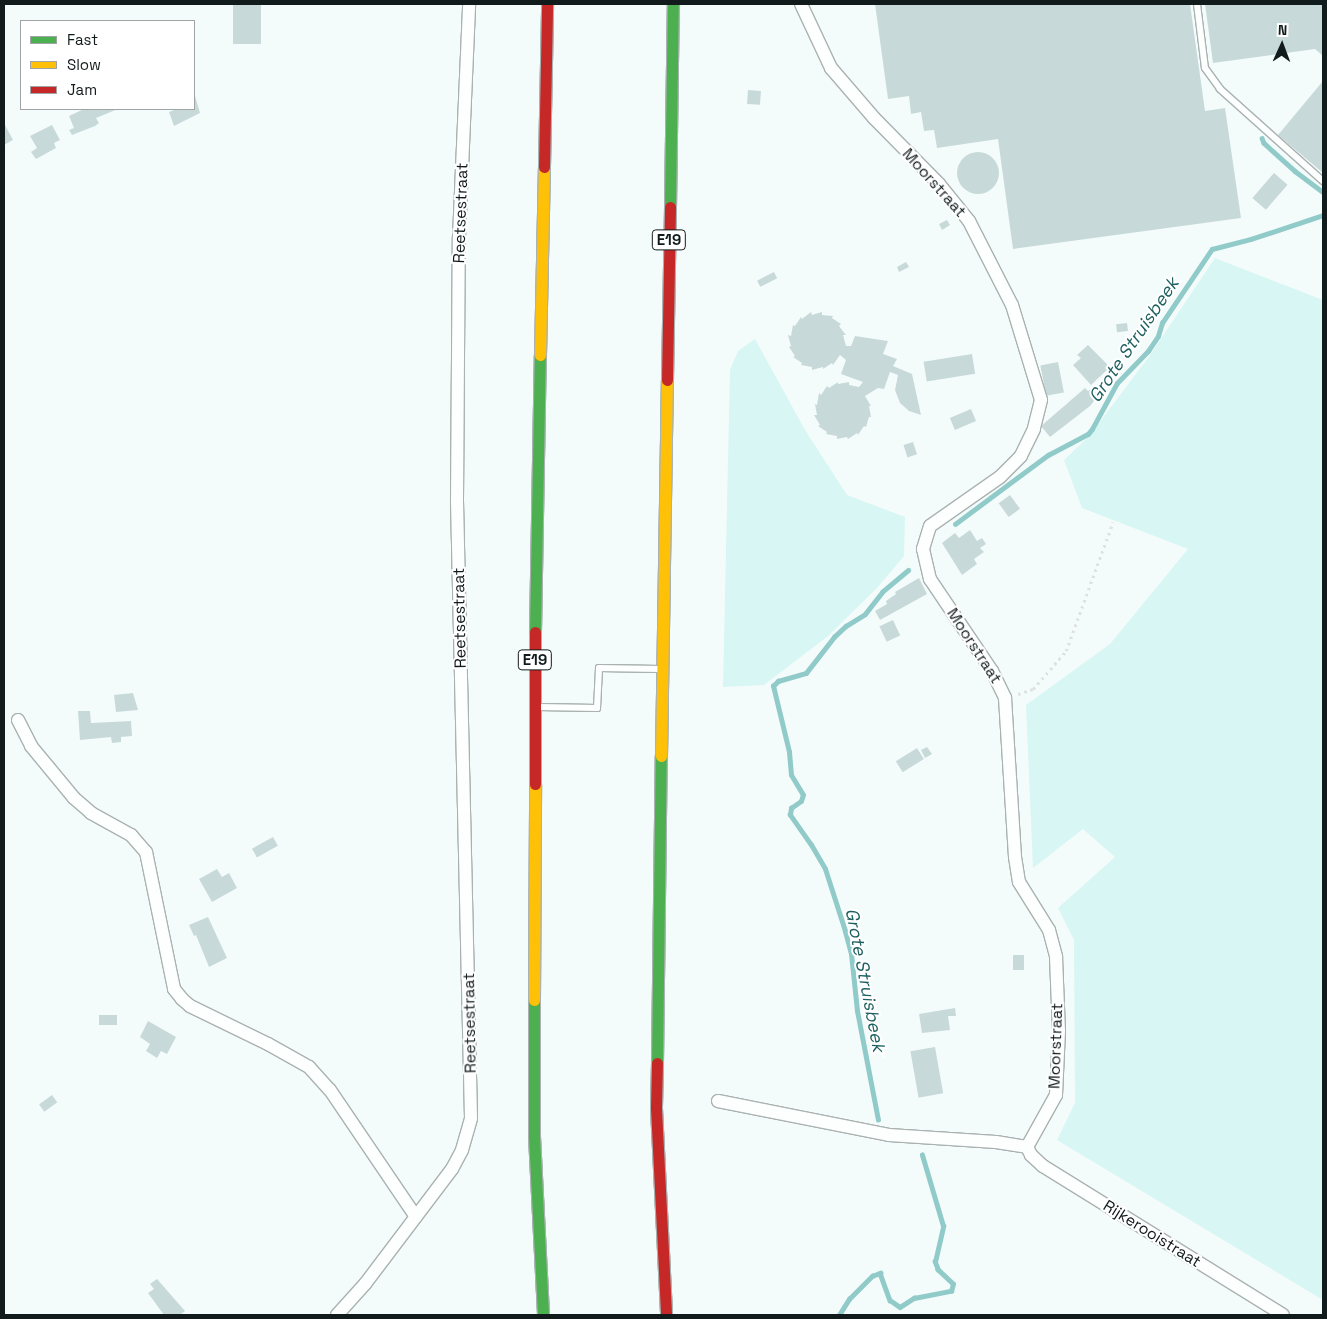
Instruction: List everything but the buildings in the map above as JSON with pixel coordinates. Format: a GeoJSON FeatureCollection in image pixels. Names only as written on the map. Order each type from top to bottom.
{"type":"FeatureCollection","features":[{"type":"Feature","properties":{"kind":"highway","name":"E19"},"geometry":{"type":"LineString","coordinates":[[543,1315],[534,1136],[535,707],[547,4]]}},
{"type":"Feature","properties":{"kind":"highway","name":"E19"},"geometry":{"type":"LineString","coordinates":[[666,1315],[656,1108],[673,4]]}},
{"type":"Feature","properties":{"kind":"street","name":"Reetsestraat"},"geometry":{"type":"LineString","coordinates":[[337,1315],[365,1284],[452,1168],[462,1150],[471,1111],[457,461],[459,237],[469,4]]}},
{"type":"Feature","properties":{"kind":"street","name":"Moorstraat"},"geometry":{"type":"LineString","coordinates":[[801,4],[831,68],[874,118],[939,184],[969,221],[1012,305],[1041,400],[1034,429],[1022,456],[1000,477],[930,526],[923,549],[930,579],[992,671],[1005,698],[1015,856],[1019,882],[1049,930],[1056,966],[1059,1031],[1056,1095],[1027,1147]]}},
{"type":"Feature","properties":{"kind":"street"},"geometry":{"type":"LineString","coordinates":[[18,720],[31,746],[74,798],[91,813],[131,835],[146,852],[172,982],[174,989],[182,999],[190,1006],[268,1044],[309,1067],[330,1090],[416,1217]]}},
{"type":"Feature","properties":{"kind":"street"},"geometry":{"type":"LineString","coordinates":[[718,1101],[889,1135],[996,1142],[1027,1147]]}},
{"type":"Feature","properties":{"kind":"street","name":"Rijkerooistraat"},"geometry":{"type":"LineString","coordinates":[[1027,1147],[1031,1155],[1042,1166],[1283,1315]]}},
{"type":"Feature","properties":{"kind":"lane"},"geometry":{"type":"LineString","coordinates":[[1197,4],[1205,68],[1220,89],[1323,181]]}},
{"type":"Feature","properties":{"kind":"lane"},"geometry":{"type":"LineString","coordinates":[[535,707],[597,708],[599,668],[663,669]]}},
{"type":"Feature","properties":{"kind":"path"},"geometry":{"type":"LineString","coordinates":[[1005,698],[1033,689],[1066,651],[1112,522]]}},
{"type":"Feature","properties":{"kind":"shaded area"},"geometry":{"type":"Polygon","coordinates":[[[1215,258],[1323,300],[1323,1300],[1057,1140],[1075,1103],[1074,940],[1058,908],[1115,857],[1083,829],[1033,868],[1026,705],[1110,644],[1188,549],[1082,508],[1064,460],[1089,436],[1148,358],[1215,258]]]}},
{"type":"Feature","properties":{"kind":"shaded area"},"geometry":{"type":"Polygon","coordinates":[[[755,339],[805,430],[847,495],[905,517],[904,556],[877,588],[828,636],[764,685],[723,687],[730,370],[738,351],[755,339]]]}},
{"type":"Feature","properties":{"kind":"waterway","name":"Grote Struisbeek"},"geometry":{"type":"LineString","coordinates":[[1262,138],[1264,143],[1295,171],[1323,192]]}},
{"type":"Feature","properties":{"kind":"waterway","name":"Grote Struisbeek"},"geometry":{"type":"LineString","coordinates":[[955,524],[1048,455],[1088,434],[1117,383],[1148,351],[1158,336],[1162,323],[1212,249],[1251,239],[1323,215]]}},
{"type":"Feature","properties":{"kind":"waterway","name":"Grote Struisbeek"},"geometry":{"type":"LineString","coordinates":[[878,1120],[857,1011],[851,954],[845,931],[825,869],[790,815],[791,808],[801,801],[803,795],[791,775],[789,752],[773,686],[778,681],[806,673],[834,637],[846,626],[865,614],[882,592],[908,570]]}},
{"type":"Feature","properties":{"kind":"waterway","name":"Grote Struisbeek"},"geometry":{"type":"LineString","coordinates":[[839,1315],[849,1299],[872,1276],[880,1273],[890,1300],[900,1307],[914,1298],[951,1291],[953,1284],[938,1270],[935,1262],[943,1226],[922,1155]]}},
{"type":"Feature","properties":{"kind":"traffic: fast"},"geometry":{"type":"LineString","coordinates":[[670,207],[673,4]]}},
{"type":"Feature","properties":{"kind":"traffic: fast"},"geometry":{"type":"LineString","coordinates":[[535,632],[540,355]]}},
{"type":"Feature","properties":{"kind":"traffic: fast"},"geometry":{"type":"LineString","coordinates":[[657,1063],[661,756]]}},
{"type":"Feature","properties":{"kind":"traffic: fast"},"geometry":{"type":"LineString","coordinates":[[534,1000],[534,1136],[543,1315]]}},
{"type":"Feature","properties":{"kind":"traffic: slow"},"geometry":{"type":"LineString","coordinates":[[540,355],[544,167]]}},
{"type":"Feature","properties":{"kind":"traffic: slow"},"geometry":{"type":"LineString","coordinates":[[661,756],[667,380]]}},
{"type":"Feature","properties":{"kind":"traffic: slow"},"geometry":{"type":"LineString","coordinates":[[534,1000],[535,784]]}},
{"type":"Feature","properties":{"kind":"traffic: jam"},"geometry":{"type":"LineString","coordinates":[[544,167],[547,4]]}},
{"type":"Feature","properties":{"kind":"traffic: jam"},"geometry":{"type":"LineString","coordinates":[[667,380],[670,207]]}},
{"type":"Feature","properties":{"kind":"traffic: jam"},"geometry":{"type":"LineString","coordinates":[[535,632],[535,784]]}},
{"type":"Feature","properties":{"kind":"traffic: jam"},"geometry":{"type":"LineString","coordinates":[[657,1063],[656,1108],[666,1315]]}}]}
